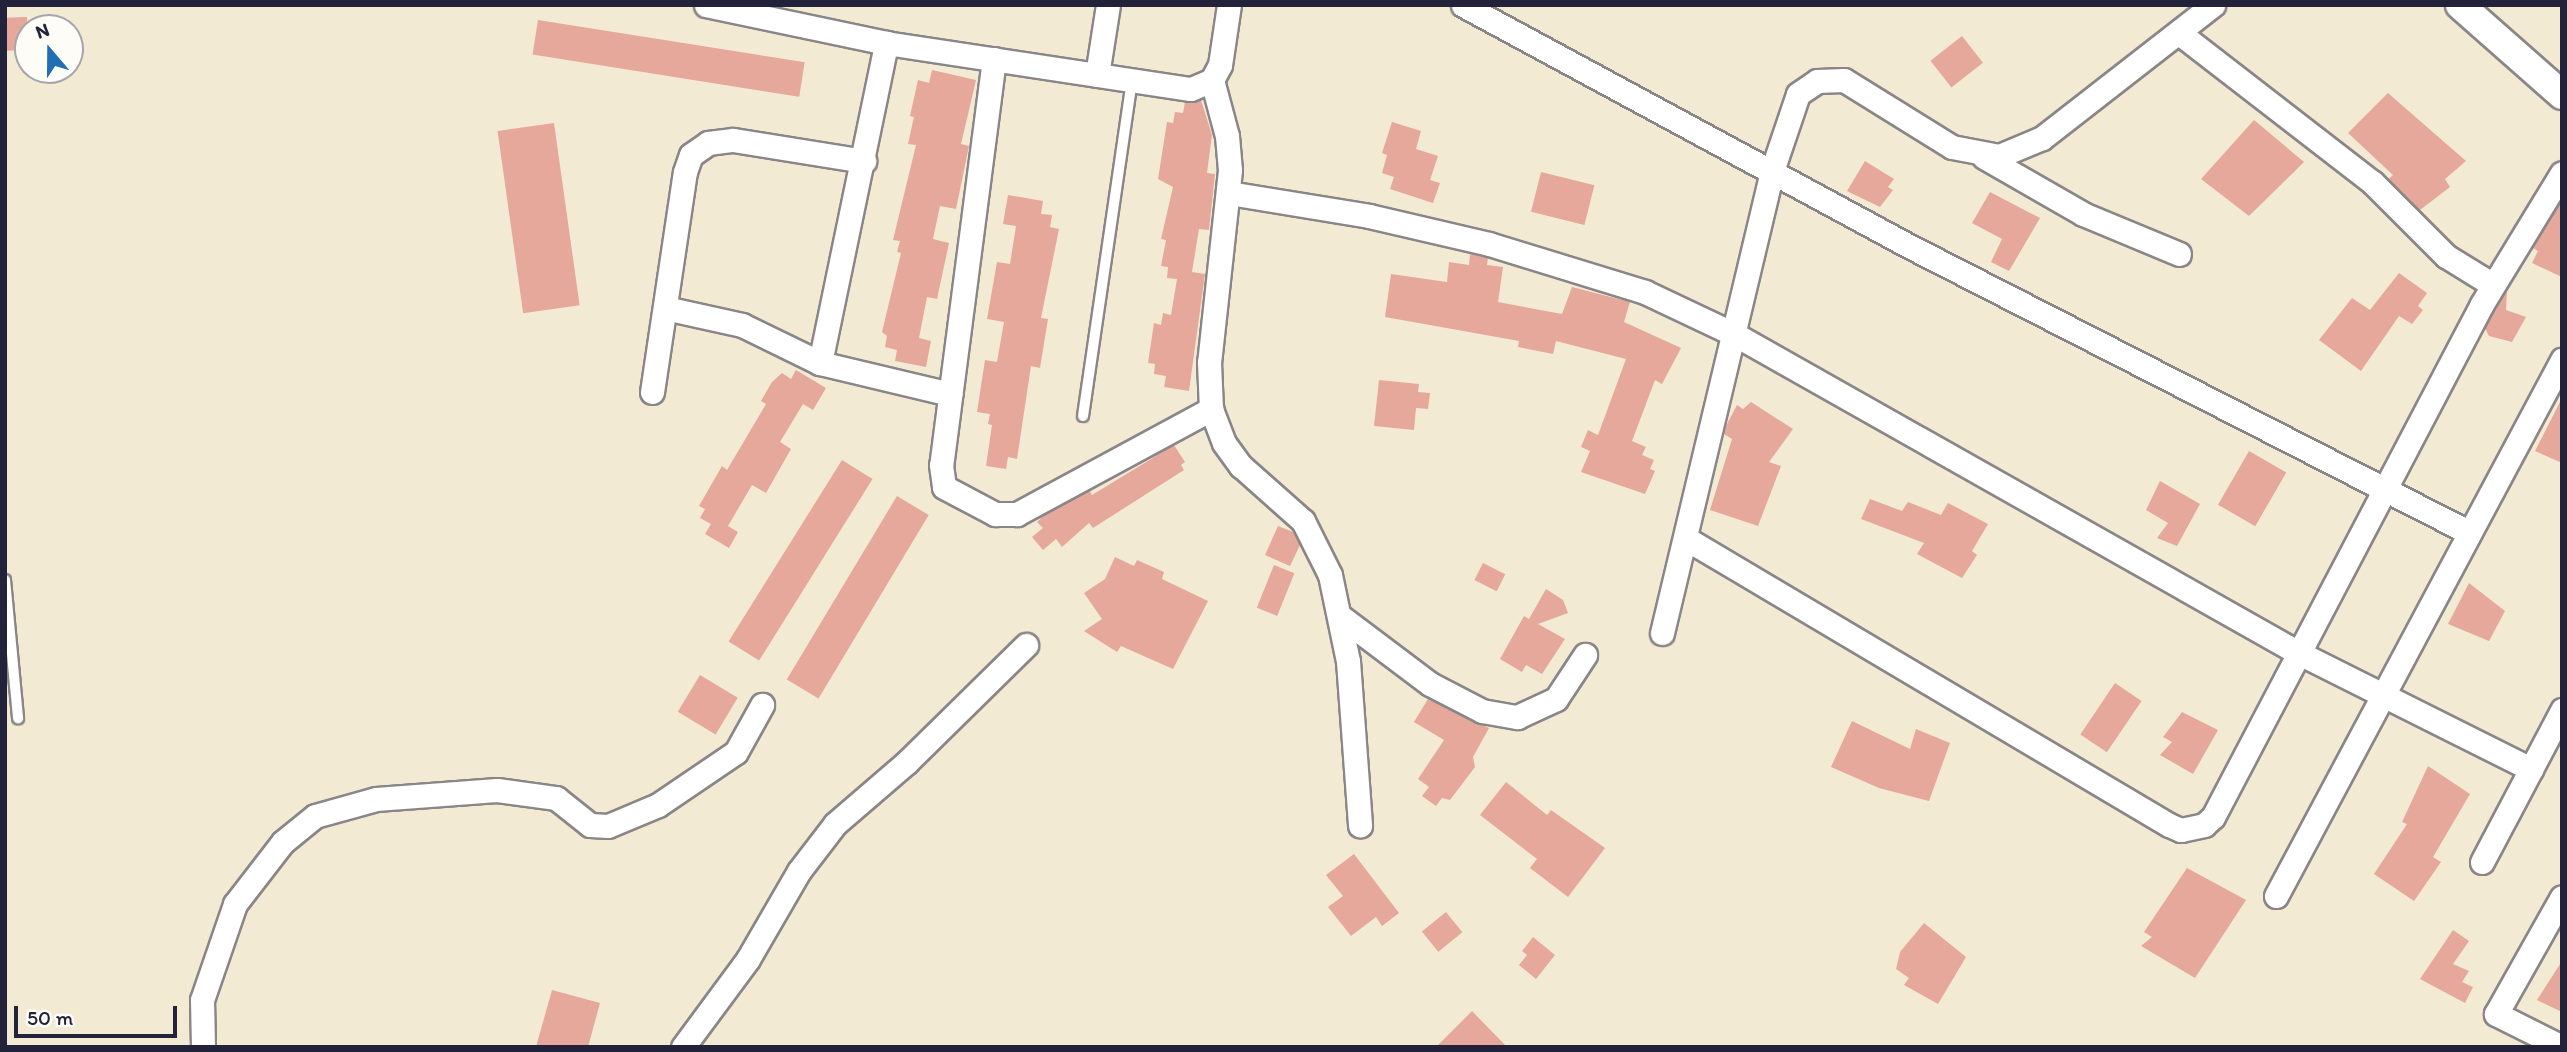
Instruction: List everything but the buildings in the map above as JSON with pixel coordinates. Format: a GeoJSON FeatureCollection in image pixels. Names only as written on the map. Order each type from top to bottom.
{"type":"FeatureCollection","features":[{"type":"Feature","properties":{"kind":"street"},"geometry":{"type":"LineString","coordinates":[[706,5],[886,43],[1191,89],[1212,79],[1220,65],[1229,5]]}},
{"type":"Feature","properties":{"kind":"street"},"geometry":{"type":"LineString","coordinates":[[1097,75],[1108,5]]}},
{"type":"Feature","properties":{"kind":"street"},"geometry":{"type":"LineString","coordinates":[[1463,5],[1772,172],[2470,533]]}},
{"type":"Feature","properties":{"kind":"street"},"geometry":{"type":"LineString","coordinates":[[1984,157],[2012,153],[2042,138],[2213,5]]}},
{"type":"Feature","properties":{"kind":"street"},"geometry":{"type":"LineString","coordinates":[[2460,5],[2562,95]]}},
{"type":"Feature","properties":{"kind":"street"},"geometry":{"type":"LineString","coordinates":[[2179,33],[2372,182],[2446,256],[2493,285]]}},
{"type":"Feature","properties":{"kind":"street"},"geometry":{"type":"LineString","coordinates":[[820,363],[864,161],[886,43]]}},
{"type":"Feature","properties":{"kind":"street"},"geometry":{"type":"LineString","coordinates":[[994,59],[940,478],[944,487],[1005,516],[1211,409]]}},
{"type":"Feature","properties":{"kind":"street"},"geometry":{"type":"LineString","coordinates":[[1662,633],[1772,172],[1792,103],[1807,85],[1829,78],[1861,89],[1952,147],[1984,157],[2083,214],[2179,254]]}},
{"type":"Feature","properties":{"kind":"street"},"geometry":{"type":"LineString","coordinates":[[1212,79],[1229,151],[1228,193],[1209,362],[1211,409],[1224,443],[1235,458],[1284,500],[1311,533],[1330,575],[1341,617],[1354,714],[1360,826]]}},
{"type":"Feature","properties":{"kind":"street"},"geometry":{"type":"LineString","coordinates":[[652,392],[685,172],[691,155],[708,143],[733,140],[864,161]]}},
{"type":"Feature","properties":{"kind":"street"},"geometry":{"type":"LineString","coordinates":[[1685,538],[2181,830],[2204,825],[2213,817],[2297,652],[2493,285],[2562,173]]}},
{"type":"Feature","properties":{"kind":"street"},"geometry":{"type":"LineString","coordinates":[[1228,193],[1369,215],[1489,244],[1645,292],[1734,334],[2297,652],[2531,769]]}},
{"type":"Feature","properties":{"kind":"street"},"geometry":{"type":"LineString","coordinates":[[665,308],[742,325],[820,363],[950,394]]}},
{"type":"Feature","properties":{"kind":"street"},"geometry":{"type":"LineString","coordinates":[[2276,896],[2562,360]]}},
{"type":"Feature","properties":{"kind":"street"},"geometry":{"type":"LineString","coordinates":[[1341,617],[1430,684],[1482,711],[1517,717],[1556,699],[1585,655]]}},
{"type":"Feature","properties":{"kind":"street"},"geometry":{"type":"LineString","coordinates":[[683,1047],[748,959],[799,871],[835,824],[907,762],[1026,645]]}},
{"type":"Feature","properties":{"kind":"street"},"geometry":{"type":"LineString","coordinates":[[203,1047],[202,1000],[235,904],[283,842],[315,816],[376,799],[497,790],[556,798],[590,825],[608,826],[658,805],[736,752],[762,705]]}},
{"type":"Feature","properties":{"kind":"street"},"geometry":{"type":"LineString","coordinates":[[2482,862],[2562,710]]}},
{"type":"Feature","properties":{"kind":"street"},"geometry":{"type":"LineString","coordinates":[[2561,901],[2496,1013],[2562,1047]]}},
{"type":"Feature","properties":{"kind":"lane"},"geometry":{"type":"LineString","coordinates":[[1083,416],[1132,81]]}},
{"type":"Feature","properties":{"kind":"lane"},"geometry":{"type":"LineString","coordinates":[[5,580],[18,719]]}}]}
